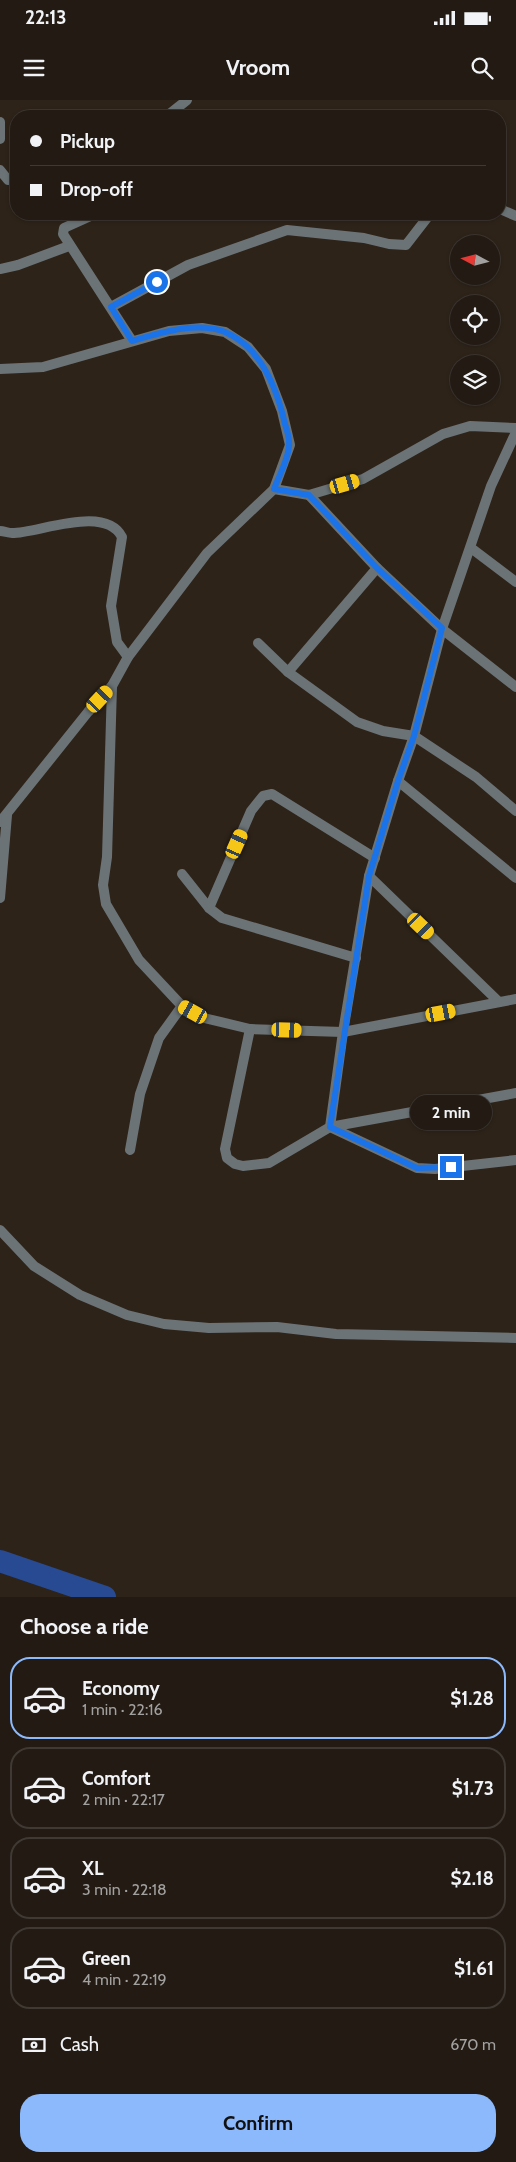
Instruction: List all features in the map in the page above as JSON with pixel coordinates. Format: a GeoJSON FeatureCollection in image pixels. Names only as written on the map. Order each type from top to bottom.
{"type":"FeatureCollection","features":[{"type":"Feature","properties":{"kind":"street"},"geometry":{"type":"LineString","coordinates":[[174,110],[187,100]]}},
{"type":"Feature","properties":{"kind":"street"},"geometry":{"type":"LineString","coordinates":[[0,122],[0,138]]}},
{"type":"Feature","properties":{"kind":"street"},"geometry":{"type":"LineString","coordinates":[[0,170],[8,180],[10,180]]}},
{"type":"Feature","properties":{"kind":"street"},"geometry":{"type":"LineString","coordinates":[[82,220],[64,228],[64,234],[69,246],[132,341]]}},
{"type":"Feature","properties":{"kind":"street"},"geometry":{"type":"LineString","coordinates":[[111,307],[188,265],[286,230],[364,238],[389,244],[406,245],[425,220]]}},
{"type":"Feature","properties":{"kind":"street"},"geometry":{"type":"LineString","coordinates":[[0,269],[18,266],[69,246]]}},
{"type":"Feature","properties":{"kind":"street"},"geometry":{"type":"LineString","coordinates":[[0,369],[43,367],[169,331],[202,328],[225,332],[248,347],[266,369],[282,411],[290,445],[274,489],[207,553],[128,657],[112,686],[88,712],[4,819],[0,898]]}},
{"type":"Feature","properties":{"kind":"street"},"geometry":{"type":"LineString","coordinates":[[274,489],[309,495],[363,479],[443,434],[470,426],[516,428]]}},
{"type":"Feature","properties":{"kind":"street"},"geometry":{"type":"LineString","coordinates":[[330,1127],[343,1032],[369,876],[414,736],[442,628],[491,486],[516,432]]}},
{"type":"Feature","properties":{"kind":"street"},"geometry":{"type":"LineString","coordinates":[[309,495],[377,568],[442,628],[516,687]]}},
{"type":"Feature","properties":{"kind":"street"},"geometry":{"type":"LineString","coordinates":[[0,531],[12,533],[65,522],[104,522],[118,528],[122,537],[111,606],[117,642],[128,657]]}},
{"type":"Feature","properties":{"kind":"street"},"geometry":{"type":"LineString","coordinates":[[471,548],[516,582]]}},
{"type":"Feature","properties":{"kind":"street"},"geometry":{"type":"LineString","coordinates":[[288,672],[377,568]]}},
{"type":"Feature","properties":{"kind":"street"},"geometry":{"type":"LineString","coordinates":[[258,643],[288,672],[357,722],[383,731],[414,736],[476,777],[516,812]]}},
{"type":"Feature","properties":{"kind":"street"},"geometry":{"type":"LineString","coordinates":[[112,686],[107,857],[103,885],[106,904],[139,960],[182,1006],[204,1018],[250,1029],[343,1032],[516,1000]]}},
{"type":"Feature","properties":{"kind":"street"},"geometry":{"type":"LineString","coordinates":[[398,781],[516,878]]}},
{"type":"Feature","properties":{"kind":"street"},"geometry":{"type":"LineString","coordinates":[[209,908],[251,811],[262,796],[272,794],[375,858]]}},
{"type":"Feature","properties":{"kind":"street"},"geometry":{"type":"LineString","coordinates":[[182,874],[209,908],[222,918],[356,958]]}},
{"type":"Feature","properties":{"kind":"street"},"geometry":{"type":"LineString","coordinates":[[369,876],[499,1002]]}},
{"type":"Feature","properties":{"kind":"street"},"geometry":{"type":"LineString","coordinates":[[130,1150],[140,1094],[159,1038],[182,1006]]}},
{"type":"Feature","properties":{"kind":"street"},"geometry":{"type":"LineString","coordinates":[[250,1029],[226,1136],[227,1158],[235,1164],[243,1166],[269,1163],[330,1127],[516,1093]]}},
{"type":"Feature","properties":{"kind":"street"},"geometry":{"type":"LineString","coordinates":[[330,1127],[417,1168],[435,1169],[516,1160]]}},
{"type":"Feature","properties":{"kind":"street"},"geometry":{"type":"LineString","coordinates":[[0,1230],[34,1266],[80,1295],[128,1315],[164,1324],[209,1328],[277,1327],[336,1334],[516,1338]]}},
{"type":"Feature","properties":{"kind":"waterway"},"geometry":{"type":"LineString","coordinates":[[0,1561],[105,1597]]}},
{"type":"Feature","properties":{"kind":"route"},"geometry":{"type":"LineString","coordinates":[[157,282],[111,307],[132,341],[169,331],[202,328],[225,332],[248,347],[266,369],[282,411],[290,445],[274,489],[309,495],[347,538],[442,628],[414,736],[369,876],[343,1032],[330,1127],[417,1168],[435,1169],[451,1167]]}}]}
